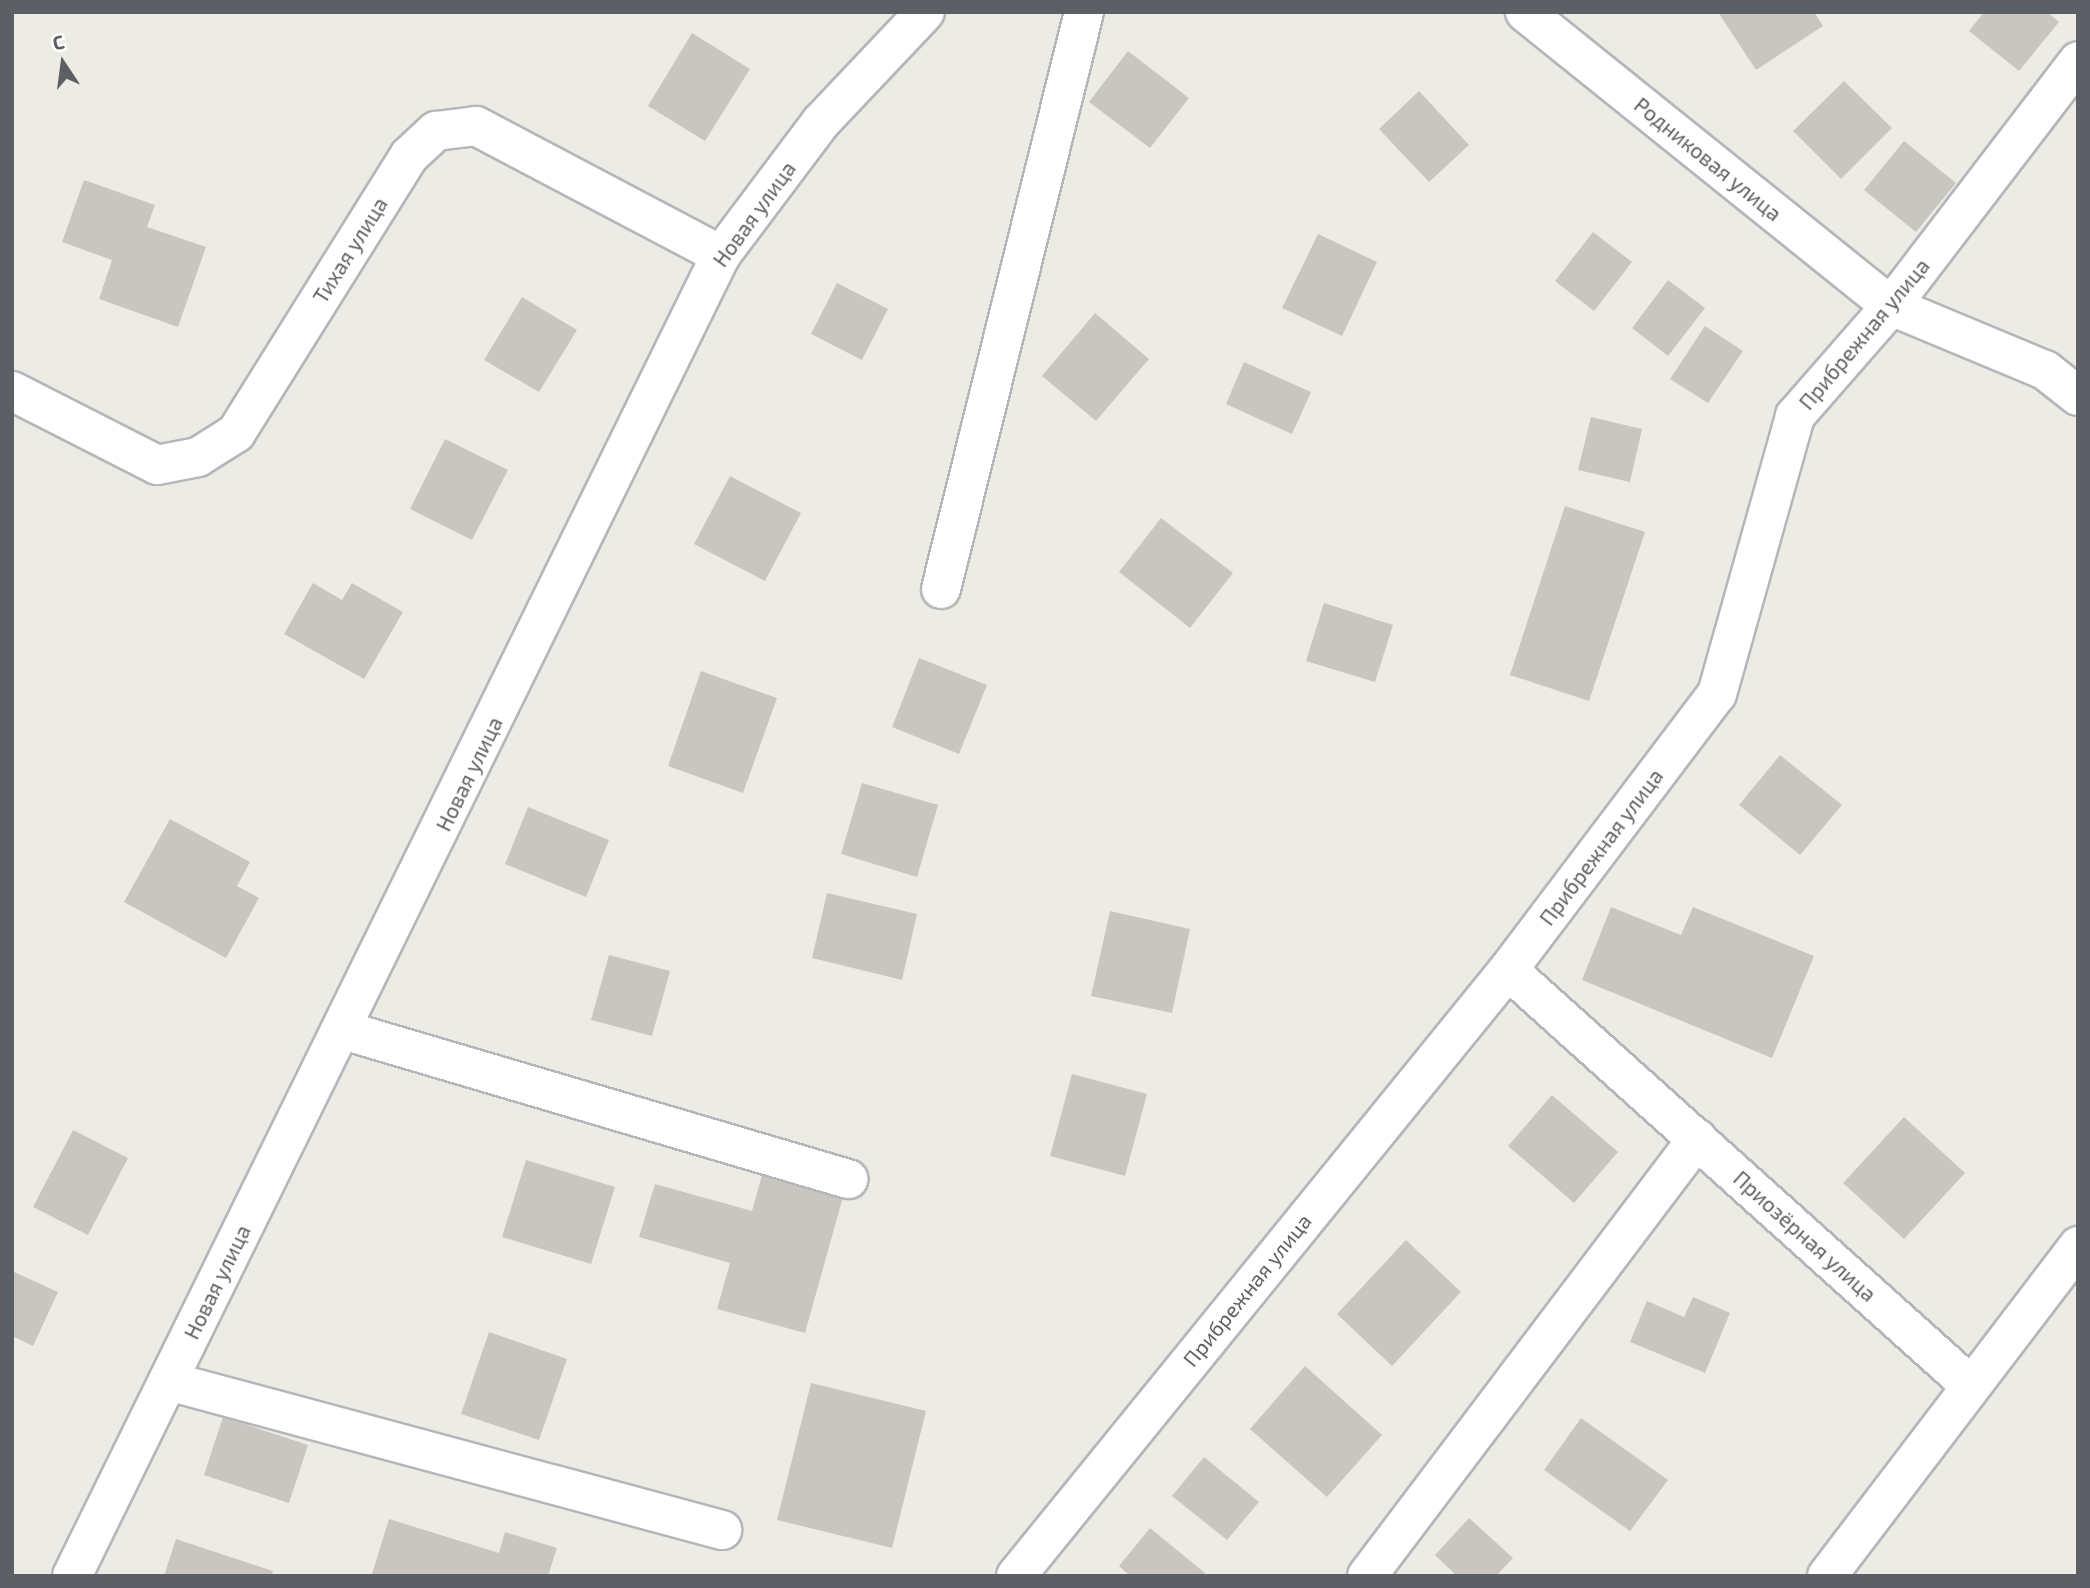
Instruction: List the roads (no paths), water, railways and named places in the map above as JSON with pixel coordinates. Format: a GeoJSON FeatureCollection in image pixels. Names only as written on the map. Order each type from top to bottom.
{"type":"FeatureCollection","features":[{"type":"Feature","properties":{"kind":"street","name":"Новая улица"},"geometry":{"type":"LineString","coordinates":[[72,1576],[343,1030],[721,256],[821,122],[925,12]]}},
{"type":"Feature","properties":{"kind":"street"},"geometry":{"type":"LineString","coordinates":[[941,589],[1084,12]]}},
{"type":"Feature","properties":{"kind":"street","name":"Родниковая улица"},"geometry":{"type":"LineString","coordinates":[[1525,12],[1891,306]]}},
{"type":"Feature","properties":{"kind":"street","name":"Прибрежная улица"},"geometry":{"type":"LineString","coordinates":[[1016,1576],[1508,970],[1717,694],[1795,416],[1891,306],[2078,61]]}},
{"type":"Feature","properties":{"kind":"street","name":"Тихая улица"},"geometry":{"type":"LineString","coordinates":[[12,391],[157,465],[198,457],[236,433],[409,156],[436,131],[476,126],[721,256]]}},
{"type":"Feature","properties":{"kind":"street"},"geometry":{"type":"LineString","coordinates":[[1891,306],[2045,370],[2078,396]]}},
{"type":"Feature","properties":{"kind":"street","name":"Приозёрная улица"},"geometry":{"type":"LineString","coordinates":[[1508,970],[1971,1386]]}},
{"type":"Feature","properties":{"kind":"street"},"geometry":{"type":"LineString","coordinates":[[343,1030],[848,1179]]}},
{"type":"Feature","properties":{"kind":"street"},"geometry":{"type":"LineString","coordinates":[[1367,1576],[1697,1139]]}},
{"type":"Feature","properties":{"kind":"street"},"geometry":{"type":"LineString","coordinates":[[1827,1576],[2078,1246]]}},
{"type":"Feature","properties":{"kind":"street"},"geometry":{"type":"LineString","coordinates":[[168,1381],[722,1530]]}}]}
